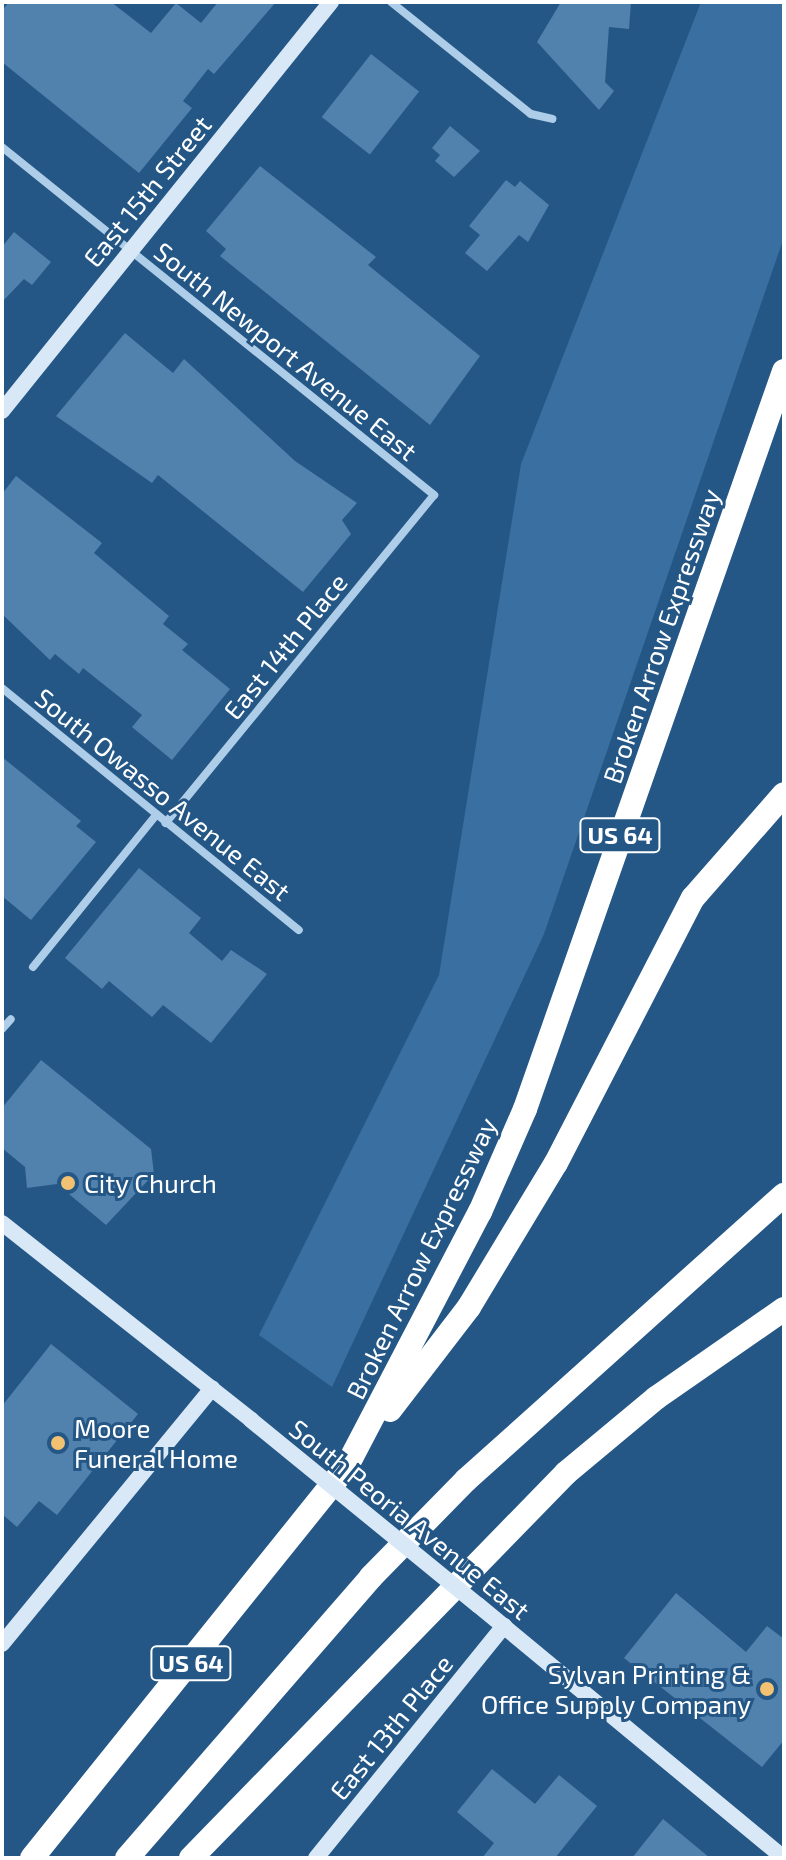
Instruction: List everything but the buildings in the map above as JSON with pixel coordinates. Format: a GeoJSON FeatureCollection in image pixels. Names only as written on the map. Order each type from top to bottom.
{"type":"FeatureCollection","features":[{"type":"Feature","properties":{"kind":"highway","name":"Broken Arrow Expressway"},"geometry":{"type":"LineString","coordinates":[[32,1858],[347,1466],[480,1212],[525,1109],[784,371]]}},
{"type":"Feature","properties":{"kind":"highway"},"geometry":{"type":"LineString","coordinates":[[347,1466],[477,1294],[556,1163],[693,898],[784,794]]}},
{"type":"Feature","properties":{"kind":"highway","name":"US 64"},"geometry":{"type":"LineString","coordinates":[[127,1858],[371,1577],[456,1491],[784,1195]]}},
{"type":"Feature","properties":{"kind":"highway"},"geometry":{"type":"LineString","coordinates":[[191,1858],[566,1473],[656,1398],[784,1309]]}},
{"type":"Feature","properties":{"kind":"main road","name":"East 15th Street"},"geometry":{"type":"LineString","coordinates":[[2,411],[331,2]]}},
{"type":"Feature","properties":{"kind":"main road","name":"South Peoria Avenue East"},"geometry":{"type":"LineString","coordinates":[[2,1223],[212,1388],[784,1858]]}},
{"type":"Feature","properties":{"kind":"main road"},"geometry":{"type":"LineString","coordinates":[[2,1644],[212,1388]]}},
{"type":"Feature","properties":{"kind":"main road","name":"East 13th Place"},"geometry":{"type":"LineString","coordinates":[[316,1858],[504,1626]]}},
{"type":"Feature","properties":{"kind":"street"},"geometry":{"type":"LineString","coordinates":[[391,2],[531,114],[552,119]]}},
{"type":"Feature","properties":{"kind":"street","name":"South Newport Avenue East"},"geometry":{"type":"LineString","coordinates":[[2,147],[434,495]]}},
{"type":"Feature","properties":{"kind":"street","name":"East 14th Place"},"geometry":{"type":"LineString","coordinates":[[166,823],[434,495]]}},
{"type":"Feature","properties":{"kind":"street","name":"South Owasso Avenue East"},"geometry":{"type":"LineString","coordinates":[[2,688],[299,930]]}},
{"type":"Feature","properties":{"kind":"street"},"geometry":{"type":"LineString","coordinates":[[33,967],[156,815]]}},
{"type":"Feature","properties":{"kind":"street"},"geometry":{"type":"LineString","coordinates":[[2,1029],[11,1019]]}},
{"type":"Feature","properties":{"kind":"shaded area"},"geometry":{"type":"Polygon","coordinates":[[[701,2],[784,2],[784,237],[544,934],[332,1387],[259,1335],[439,975],[521,464],[701,2]]]}},
{"type":"Feature","properties":{"kind":"place","name":"City Church"},"geometry":{"type":"Point","coordinates":[68,1183]}},
{"type":"Feature","properties":{"kind":"place","name":"Moore Funeral Home"},"geometry":{"type":"Point","coordinates":[58,1443]}},
{"type":"Feature","properties":{"kind":"place","name":"Sylvan Printing & Office Supply Company"},"geometry":{"type":"Point","coordinates":[767,1689]}}]}
